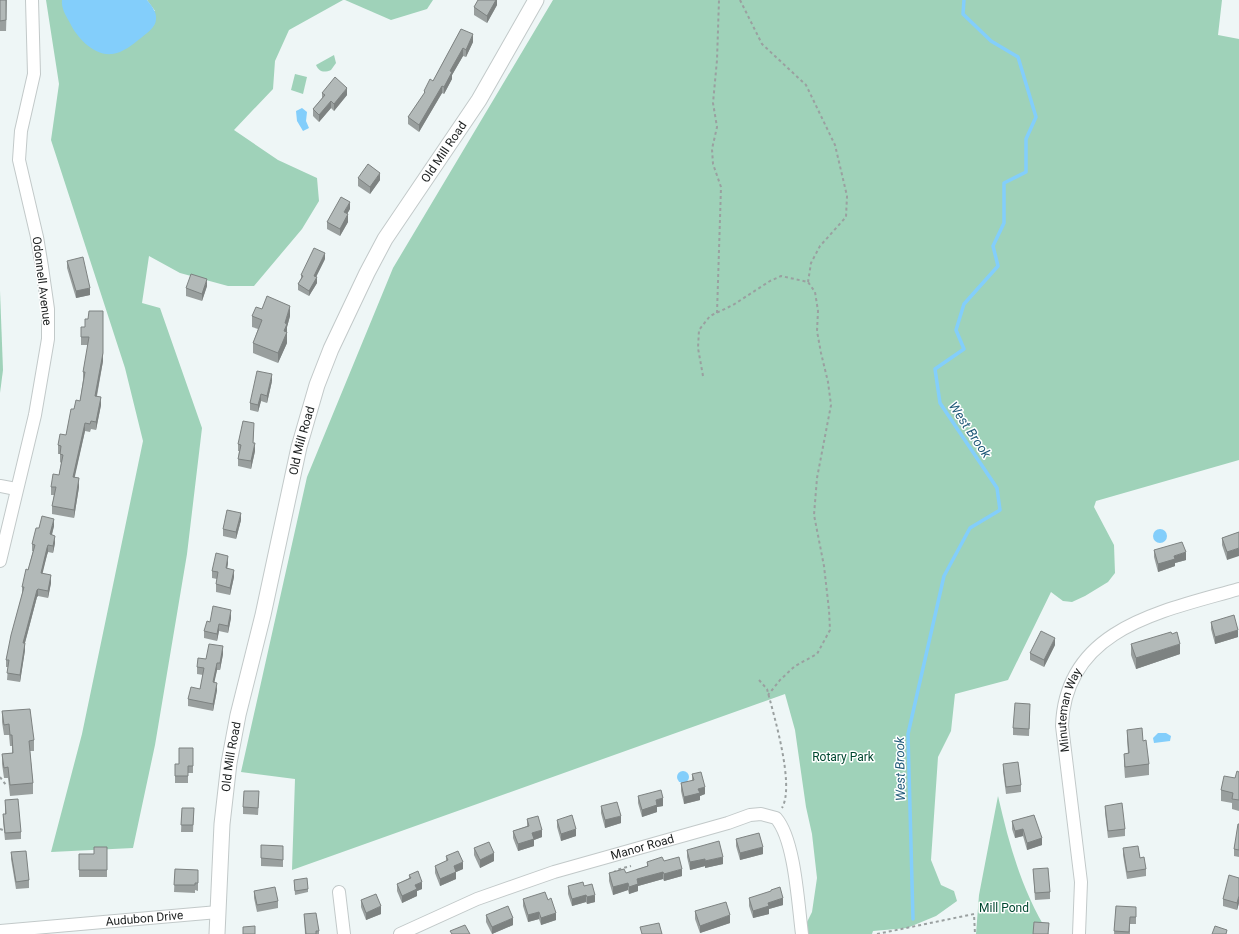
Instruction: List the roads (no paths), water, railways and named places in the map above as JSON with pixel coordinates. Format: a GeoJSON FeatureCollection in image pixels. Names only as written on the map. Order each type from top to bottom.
{"type":"FeatureCollection","features":[{"type":"Feature","properties":{"kind":"main road","name":"Old Mill Road"},"geometry":{"type":"LineString","coordinates":[[217,934],[223,817],[231,751],[262,621],[299,447],[321,373],[367,273],[385,239],[479,100],[536,0]]}},
{"type":"Feature","properties":{"kind":"street","name":"Odonnell Avenue"},"geometry":{"type":"LineString","coordinates":[[0,561],[39,394],[49,323],[37,237],[19,160],[21,131],[34,74],[32,0]]}},
{"type":"Feature","properties":{"kind":"street"},"geometry":{"type":"LineString","coordinates":[[0,486],[16,489]]}},
{"type":"Feature","properties":{"kind":"street","name":"Minuteman Way"},"geometry":{"type":"LineString","coordinates":[[1079,934],[1080,882],[1062,726],[1065,702],[1074,679],[1090,653],[1120,630],[1156,614],[1239,589]]}},
{"type":"Feature","properties":{"kind":"street","name":"Manor Road"},"geometry":{"type":"LineString","coordinates":[[400,934],[477,899],[554,872],[728,823],[750,815],[761,814],[776,818],[780,823],[789,849],[802,934]]}},
{"type":"Feature","properties":{"kind":"street"},"geometry":{"type":"LineString","coordinates":[[339,892],[344,934]]}},
{"type":"Feature","properties":{"kind":"street","name":"Audubon Drive"},"geometry":{"type":"LineString","coordinates":[[0,931],[218,912]]}},
{"type":"Feature","properties":{"kind":"water"},"geometry":{"type":"Polygon","coordinates":[[[62,0],[147,0],[155,11],[156,22],[148,32],[128,48],[120,52],[105,54],[87,45],[73,29],[64,12],[62,0]]]}},
{"type":"Feature","properties":{"kind":"water"},"geometry":{"type":"Polygon","coordinates":[[[302,108],[307,112],[306,121],[309,128],[303,131],[297,121],[296,111],[302,108]]]}},
{"type":"Feature","properties":{"kind":"water"},"geometry":{"type":"Polygon","coordinates":[[[1157,529],[1163,529],[1167,533],[1167,539],[1163,543],[1157,543],[1153,539],[1153,533],[1157,529]]]}},
{"type":"Feature","properties":{"kind":"water"},"geometry":{"type":"Polygon","coordinates":[[[1158,733],[1166,733],[1171,736],[1170,741],[1154,743],[1153,738],[1158,733]]]}},
{"type":"Feature","properties":{"kind":"water"},"geometry":{"type":"Polygon","coordinates":[[[681,771],[685,771],[689,777],[685,783],[681,783],[677,779],[677,775],[681,771]]]}},
{"type":"Feature","properties":{"kind":"waterway","name":"West Brook"},"geometry":{"type":"LineString","coordinates":[[913,919],[908,734],[944,576],[970,528],[1000,510],[997,488],[940,403],[935,369],[964,349],[956,330],[964,304],[998,266],[993,246],[1004,223],[1004,183],[1026,172],[1026,139],[1036,117],[1018,57],[991,41],[963,14],[964,0]]}},
{"type":"Feature","properties":{"kind":"park label","name":"Rotary Park"},"geometry":{"type":"Point","coordinates":[843,757]}},
{"type":"Feature","properties":{"kind":"park label","name":"Mill Pond"},"geometry":{"type":"Point","coordinates":[1004,908]}}]}
